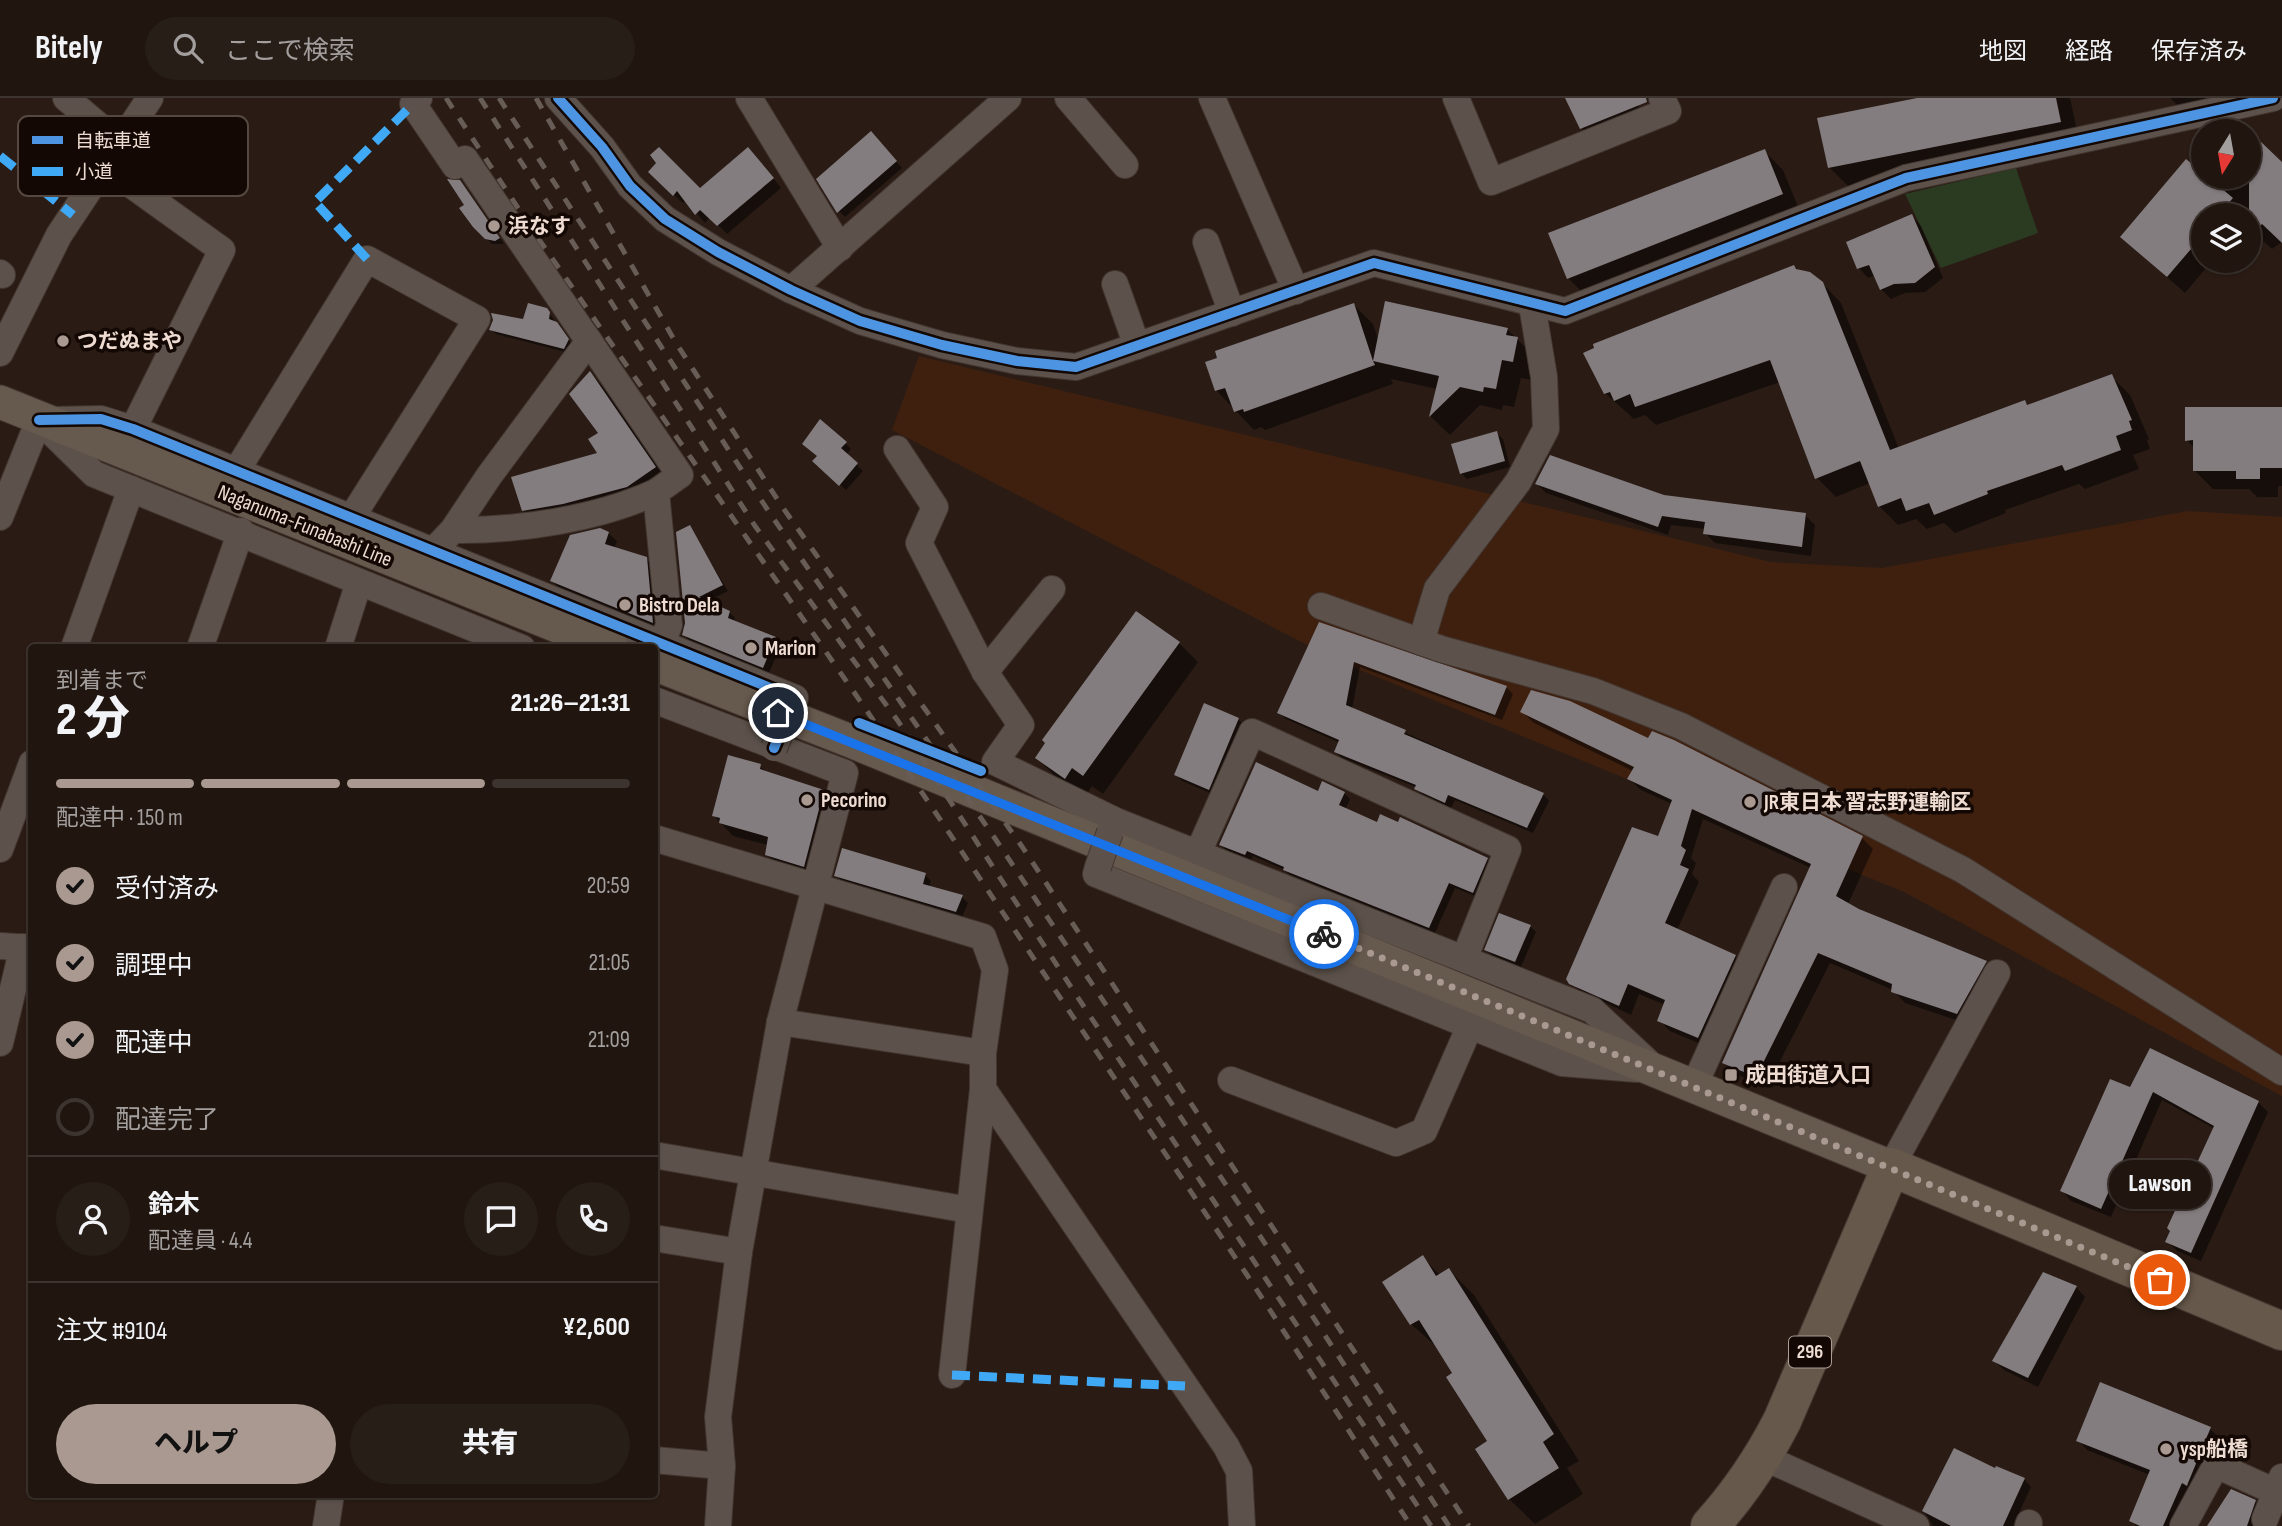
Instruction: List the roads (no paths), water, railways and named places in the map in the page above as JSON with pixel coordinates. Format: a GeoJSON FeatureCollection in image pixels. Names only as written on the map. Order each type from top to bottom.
{"type":"FeatureCollection","features":[{"type":"Feature","properties":{"kind":"highway"},"geometry":{"type":"LineString","coordinates":[[1891,1167],[2282,1331]]}},
{"type":"Feature","properties":{"kind":"highway","name":"296"},"geometry":{"type":"LineString","coordinates":[[1710,1526],[1733,1501],[1763,1457],[1782,1421],[1891,1167]]}},
{"type":"Feature","properties":{"kind":"main road","name":"Naganuma-Funabashi Line"},"geometry":{"type":"LineString","coordinates":[[0,402],[39,420],[602,644]]}},
{"type":"Feature","properties":{"kind":"main road"},"geometry":{"type":"LineString","coordinates":[[658,654],[1891,1167]]}},
{"type":"Feature","properties":{"kind":"street"},"geometry":{"type":"LineString","coordinates":[[66,98],[87,116]]}},
{"type":"Feature","properties":{"kind":"street"},"geometry":{"type":"LineString","coordinates":[[137,116],[150,98]]}},
{"type":"Feature","properties":{"kind":"street"},"geometry":{"type":"LineString","coordinates":[[419,98],[413,104],[455,166],[465,159],[680,475],[656,492],[625,506],[496,531],[453,530]]}},
{"type":"Feature","properties":{"kind":"street"},"geometry":{"type":"LineString","coordinates":[[558,98],[601,147],[630,186],[665,219],[718,252],[791,290],[860,321],[942,345],[1017,361],[1076,368],[1374,263],[1565,311],[1906,178],[2273,98]]}},
{"type":"Feature","properties":{"kind":"street"},"geometry":{"type":"LineString","coordinates":[[750,98],[840,248]]}},
{"type":"Feature","properties":{"kind":"street"},"geometry":{"type":"LineString","coordinates":[[791,290],[1008,98]]}},
{"type":"Feature","properties":{"kind":"street"},"geometry":{"type":"LineString","coordinates":[[1068,98],[1125,165]]}},
{"type":"Feature","properties":{"kind":"street"},"geometry":{"type":"LineString","coordinates":[[1212,98],[1296,291]]}},
{"type":"Feature","properties":{"kind":"street"},"geometry":{"type":"LineString","coordinates":[[1456,98],[1490,182],[1668,111],[1662,98]]}},
{"type":"Feature","properties":{"kind":"street"},"geometry":{"type":"LineString","coordinates":[[0,353],[59,236],[85,196]]}},
{"type":"Feature","properties":{"kind":"street"},"geometry":{"type":"LineString","coordinates":[[133,429],[222,250],[147,196]]}},
{"type":"Feature","properties":{"kind":"street"},"geometry":{"type":"LineString","coordinates":[[1206,242],[1232,313]]}},
{"type":"Feature","properties":{"kind":"street"},"geometry":{"type":"LineString","coordinates":[[237,470],[367,259],[477,319],[352,517]]}},
{"type":"Feature","properties":{"kind":"street"},"geometry":{"type":"LineString","coordinates":[[1115,284],[1137,346]]}},
{"type":"Feature","properties":{"kind":"street"},"geometry":{"type":"LineString","coordinates":[[1421,642],[1437,589],[1518,482],[1546,429],[1544,377],[1532,304]]}},
{"type":"Feature","properties":{"kind":"street"},"geometry":{"type":"LineString","coordinates":[[435,550],[453,530],[489,476],[589,341]]}},
{"type":"Feature","properties":{"kind":"street"},"geometry":{"type":"LineString","coordinates":[[39,420],[101,419],[133,429],[435,550],[637,644]]}},
{"type":"Feature","properties":{"kind":"street"},"geometry":{"type":"LineString","coordinates":[[39,420],[94,474],[241,531],[512,644]]}},
{"type":"Feature","properties":{"kind":"street"},"geometry":{"type":"LineString","coordinates":[[0,517],[39,420]]}},
{"type":"Feature","properties":{"kind":"street"},"geometry":{"type":"LineString","coordinates":[[897,449],[936,507],[919,543],[985,672],[1021,725],[995,762],[1060,794],[1113,827],[1198,853],[1592,1010],[1657,1070]]}},
{"type":"Feature","properties":{"kind":"street"},"geometry":{"type":"LineString","coordinates":[[75,644],[131,489]]}},
{"type":"Feature","properties":{"kind":"street"},"geometry":{"type":"LineString","coordinates":[[656,492],[669,625],[658,654],[795,698],[774,748]]}},
{"type":"Feature","properties":{"kind":"street"},"geometry":{"type":"LineString","coordinates":[[201,644],[241,531]]}},
{"type":"Feature","properties":{"kind":"street"},"geometry":{"type":"LineString","coordinates":[[339,644],[359,582]]}},
{"type":"Feature","properties":{"kind":"street"},"geometry":{"type":"LineString","coordinates":[[985,672],[1052,589]]}},
{"type":"Feature","properties":{"kind":"street"},"geometry":{"type":"LineString","coordinates":[[1321,606],[1421,642],[1593,691],[1681,726],[1963,870],[2282,1072]]}},
{"type":"Feature","properties":{"kind":"street"},"geometry":{"type":"LineString","coordinates":[[658,703],[845,773],[780,1022],[739,1252],[718,1417],[722,1466],[718,1526]]}},
{"type":"Feature","properties":{"kind":"street"},"geometry":{"type":"LineString","coordinates":[[1198,853],[1252,732],[1508,849],[1464,959]]}},
{"type":"Feature","properties":{"kind":"street"},"geometry":{"type":"LineString","coordinates":[[0,849],[28,774]]}},
{"type":"Feature","properties":{"kind":"street"},"geometry":{"type":"LineString","coordinates":[[1113,827],[1096,874],[1469,1028],[1562,1063],[1657,1070]]}},
{"type":"Feature","properties":{"kind":"street"},"geometry":{"type":"LineString","coordinates":[[658,839],[983,937],[995,970],[983,1053],[983,1089],[952,1375]]}},
{"type":"Feature","properties":{"kind":"street"},"geometry":{"type":"LineString","coordinates":[[1694,1086],[1784,887]]}},
{"type":"Feature","properties":{"kind":"street"},"geometry":{"type":"LineString","coordinates":[[0,1043],[18,947]]}},
{"type":"Feature","properties":{"kind":"street"},"geometry":{"type":"LineString","coordinates":[[1891,1167],[1997,973]]}},
{"type":"Feature","properties":{"kind":"street"},"geometry":{"type":"LineString","coordinates":[[780,1022],[983,1053]]}},
{"type":"Feature","properties":{"kind":"street"},"geometry":{"type":"LineString","coordinates":[[1231,1080],[1396,1143],[1424,1131],[1469,1028]]}},
{"type":"Feature","properties":{"kind":"street"},"geometry":{"type":"LineString","coordinates":[[983,1089],[1226,1446],[1239,1471],[1242,1526]]}},
{"type":"Feature","properties":{"kind":"street"},"geometry":{"type":"LineString","coordinates":[[658,1156],[969,1210]]}},
{"type":"Feature","properties":{"kind":"street"},"geometry":{"type":"LineString","coordinates":[[658,1239],[739,1252]]}},
{"type":"Feature","properties":{"kind":"street"},"geometry":{"type":"LineString","coordinates":[[1763,1457],[1902,1523]]}},
{"type":"Feature","properties":{"kind":"street"},"geometry":{"type":"LineString","coordinates":[[658,1460],[722,1466]]}},
{"type":"Feature","properties":{"kind":"street"},"geometry":{"type":"LineString","coordinates":[[2183,1526],[2216,1465],[2279,1485],[2265,1519]]}},
{"type":"Feature","properties":{"kind":"street"},"geometry":{"type":"LineString","coordinates":[[326,1526],[330,1498]]}},
{"type":"Feature","properties":{"kind":"railway"},"geometry":{"type":"LineString","coordinates":[[446,98],[531,228],[865,708],[1247,1275],[1411,1526]]}},
{"type":"Feature","properties":{"kind":"railway"},"geometry":{"type":"LineString","coordinates":[[480,98],[755,526],[898,721],[1086,1010],[1431,1526]]}},
{"type":"Feature","properties":{"kind":"railway"},"geometry":{"type":"LineString","coordinates":[[499,98],[771,515],[994,837],[1274,1257],[1449,1526]]}},
{"type":"Feature","properties":{"kind":"railway"},"geometry":{"type":"LineString","coordinates":[[536,98],[676,343],[781,505],[1023,848],[1469,1526]]}},
{"type":"Feature","properties":{"kind":"place","name":"浜なす"},"geometry":{"type":"Point","coordinates":[494,226]}},
{"type":"Feature","properties":{"kind":"place","name":"つだぬまや"},"geometry":{"type":"Point","coordinates":[63,341]}},
{"type":"Feature","properties":{"kind":"place","name":"Bistro Dela"},"geometry":{"type":"Point","coordinates":[625,605]}},
{"type":"Feature","properties":{"kind":"place","name":"Marion"},"geometry":{"type":"Point","coordinates":[751,648]}},
{"type":"Feature","properties":{"kind":"place","name":"Pecorino"},"geometry":{"type":"Point","coordinates":[807,800]}},
{"type":"Feature","properties":{"kind":"place","name":"JR東日本 習志野運輸区"},"geometry":{"type":"Point","coordinates":[1750,802]}},
{"type":"Feature","properties":{"kind":"place","name":"成田街道入口"},"geometry":{"type":"Point","coordinates":[1731,1075]}},
{"type":"Feature","properties":{"kind":"place","name":"Lawson"},"geometry":{"type":"Point","coordinates":[2160,1280]}},
{"type":"Feature","properties":{"kind":"place","name":"ysp船橋"},"geometry":{"type":"Point","coordinates":[2166,1449]}}]}
